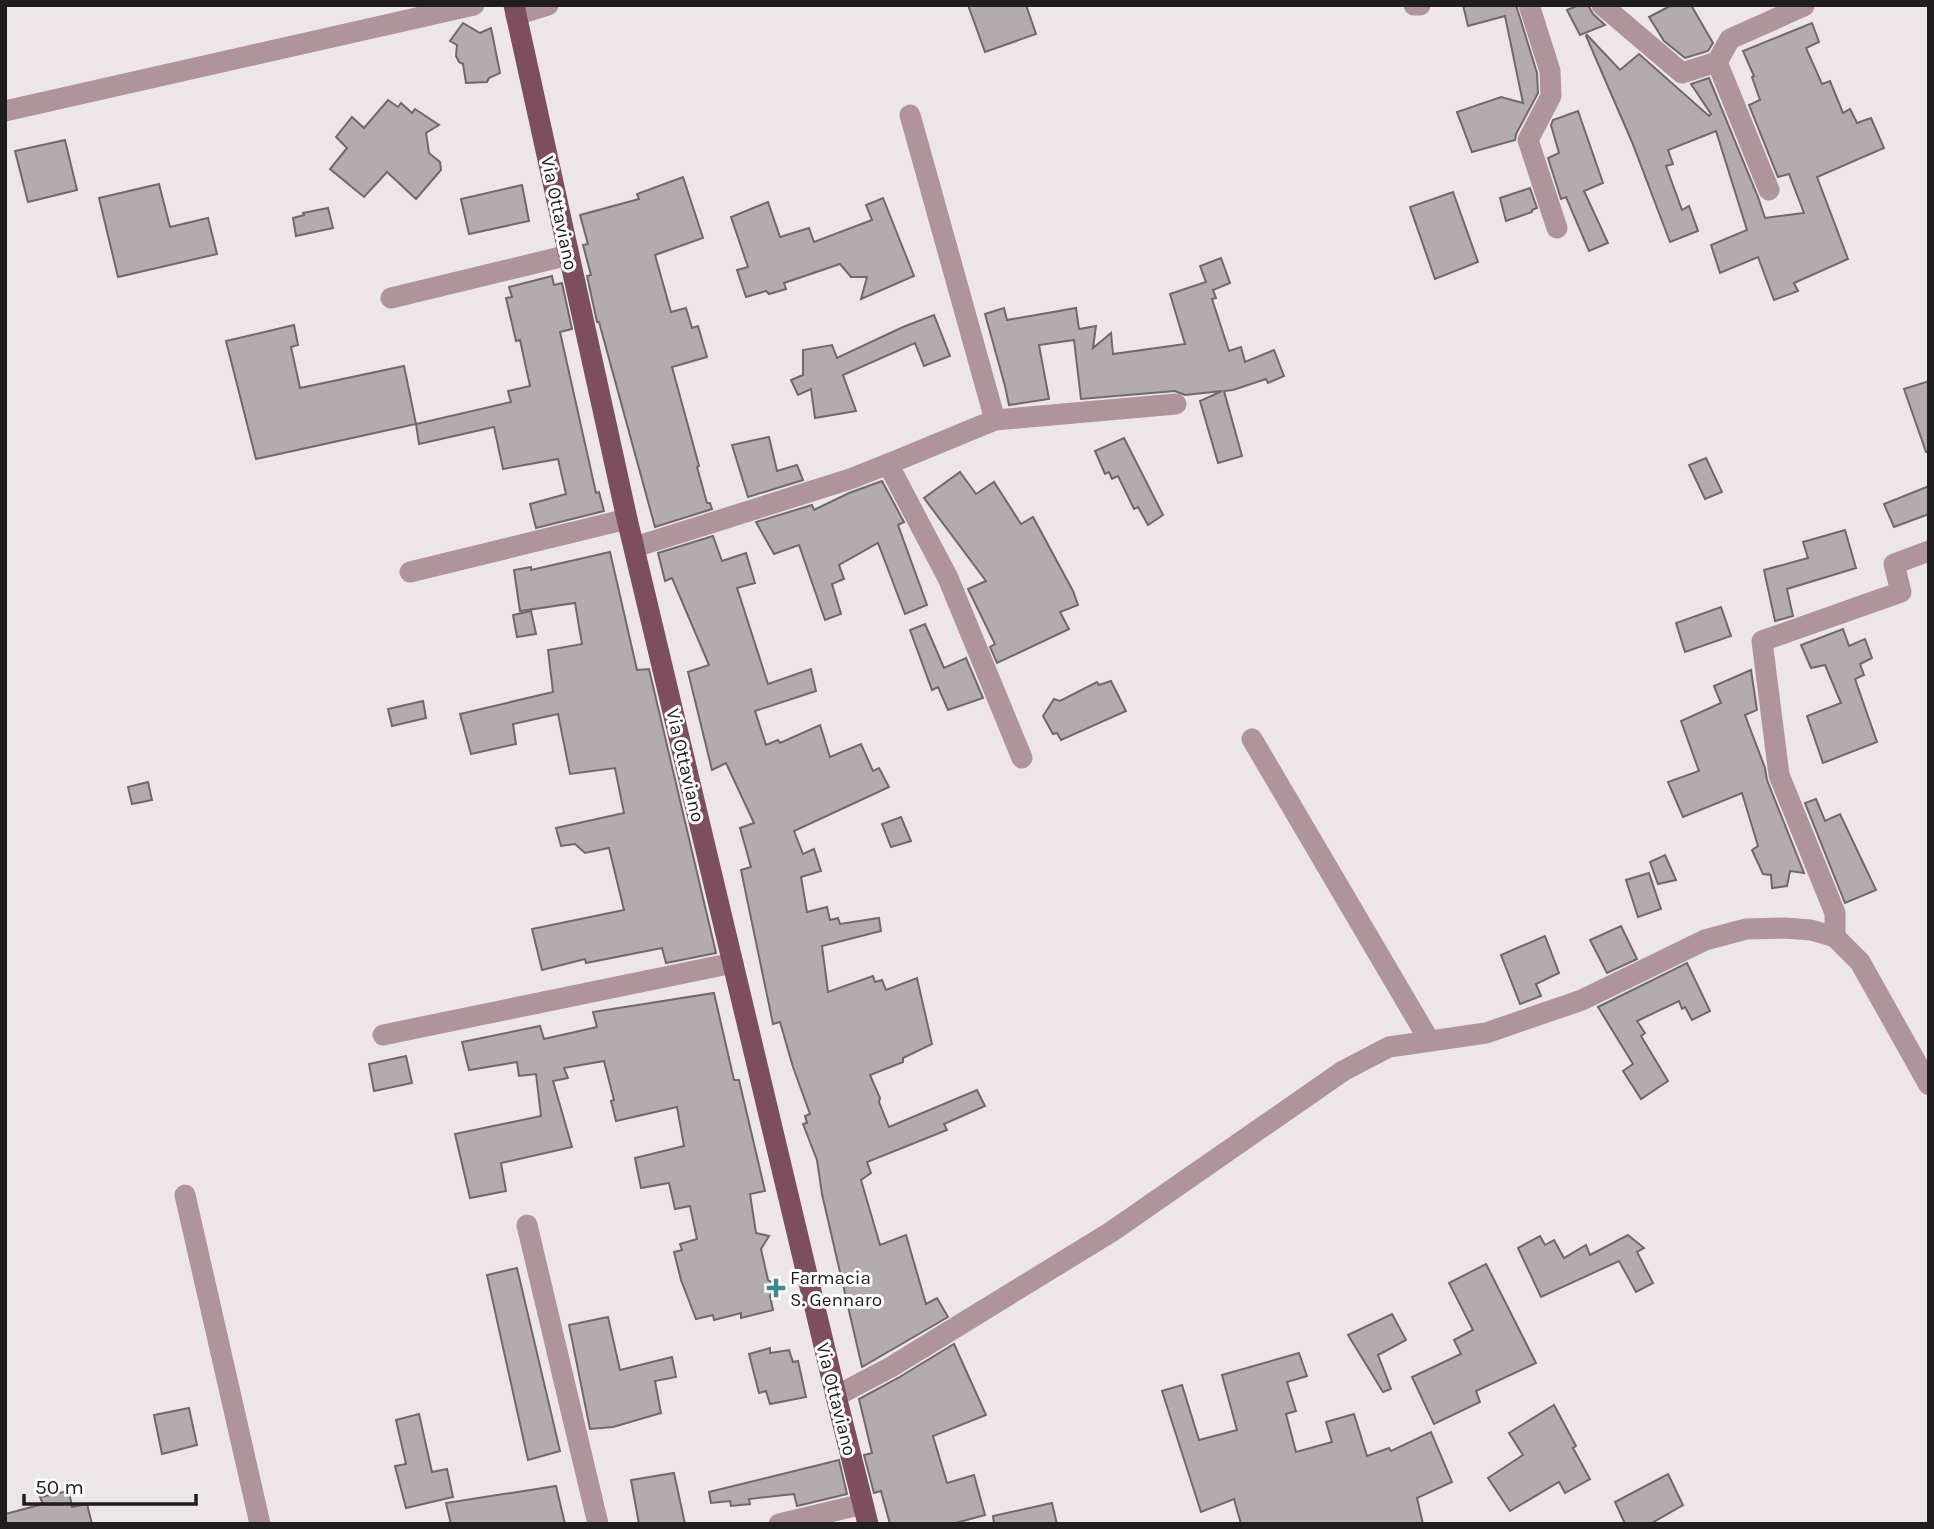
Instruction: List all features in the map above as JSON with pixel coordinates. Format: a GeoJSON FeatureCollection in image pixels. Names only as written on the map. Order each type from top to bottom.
{"type":"FeatureCollection","features":[{"type":"Feature","properties":{"kind":"main road","name":"Via Ottaviano"},"geometry":{"type":"LineString","coordinates":[[515,10],[627,519],[865,1514]]}},
{"type":"Feature","properties":{"kind":"street"},"geometry":{"type":"LineString","coordinates":[[5,111],[474,5]]}},
{"type":"Feature","properties":{"kind":"street"},"geometry":{"type":"LineString","coordinates":[[515,10],[548,5]]}},
{"type":"Feature","properties":{"kind":"street"},"geometry":{"type":"LineString","coordinates":[[1414,5],[1420,5]]}},
{"type":"Feature","properties":{"kind":"street"},"geometry":{"type":"LineString","coordinates":[[1529,5],[1550,71],[1550,96],[1528,140],[1558,228]]}},
{"type":"Feature","properties":{"kind":"street"},"geometry":{"type":"LineString","coordinates":[[1602,5],[1682,73],[1717,62],[1730,39],[1804,6]]}},
{"type":"Feature","properties":{"kind":"street"},"geometry":{"type":"LineString","coordinates":[[1717,62],[1769,190]]}},
{"type":"Feature","properties":{"kind":"street"},"geometry":{"type":"LineString","coordinates":[[909,115],[995,420]]}},
{"type":"Feature","properties":{"kind":"street"},"geometry":{"type":"LineString","coordinates":[[391,298],[569,255]]}},
{"type":"Feature","properties":{"kind":"street"},"geometry":{"type":"LineString","coordinates":[[635,547],[826,487],[995,420],[1176,404]]}},
{"type":"Feature","properties":{"kind":"street"},"geometry":{"type":"LineString","coordinates":[[888,464],[948,578],[1022,758]]}},
{"type":"Feature","properties":{"kind":"street"},"geometry":{"type":"LineString","coordinates":[[410,572],[627,519]]}},
{"type":"Feature","properties":{"kind":"street"},"geometry":{"type":"LineString","coordinates":[[1835,937],[1835,913],[1779,775],[1762,641],[1901,592],[1894,564],[1929,551]]}},
{"type":"Feature","properties":{"kind":"street"},"geometry":{"type":"LineString","coordinates":[[1252,738],[1429,1040]]}},
{"type":"Feature","properties":{"kind":"street"},"geometry":{"type":"LineString","coordinates":[[836,1396],[902,1360],[1111,1232],[1343,1072],[1389,1047],[1486,1033],[1583,1000],[1705,940],[1746,929],[1785,928],[1811,930],[1835,937],[1860,962],[1929,1085]]}},
{"type":"Feature","properties":{"kind":"street"},"geometry":{"type":"LineString","coordinates":[[383,1035],[733,963]]}},
{"type":"Feature","properties":{"kind":"street"},"geometry":{"type":"LineString","coordinates":[[185,1195],[260,1524]]}},
{"type":"Feature","properties":{"kind":"street"},"geometry":{"type":"LineString","coordinates":[[527,1225],[598,1524]]}},
{"type":"Feature","properties":{"kind":"street"},"geometry":{"type":"LineString","coordinates":[[779,1524],[865,1514]]}},
{"type":"Feature","properties":{"kind":"building"},"geometry":{"type":"Polygon","coordinates":[[[968,5],[1026,5],[1036,34],[985,52],[968,5]]]}},
{"type":"Feature","properties":{"kind":"building"},"geometry":{"type":"Polygon","coordinates":[[[1463,5],[1516,5],[1537,73],[1538,93],[1515,140],[1472,152],[1457,112],[1501,97],[1523,103],[1505,16],[1468,26],[1463,5]]]}},
{"type":"Feature","properties":{"kind":"building"},"geometry":{"type":"Polygon","coordinates":[[[1588,5],[1605,25],[1580,35],[1567,10],[1588,5]]]}},
{"type":"Feature","properties":{"kind":"building"},"geometry":{"type":"Polygon","coordinates":[[[1672,5],[1691,5],[1713,43],[1708,51],[1685,58],[1664,41],[1649,17],[1672,5]]]}},
{"type":"Feature","properties":{"kind":"building"},"geometry":{"type":"Polygon","coordinates":[[[463,23],[480,33],[491,28],[500,73],[489,78],[487,82],[466,83],[463,64],[456,56],[457,45],[450,41],[463,23]]]}},
{"type":"Feature","properties":{"kind":"building"},"geometry":{"type":"Polygon","coordinates":[[[1812,23],[1819,42],[1806,48],[1822,84],[1830,81],[1843,113],[1850,109],[1857,123],[1871,118],[1884,148],[1817,177],[1848,259],[1794,283],[1798,291],[1774,300],[1758,257],[1720,273],[1711,245],[1747,230],[1716,131],[1668,150],[1673,164],[1666,166],[1682,210],[1689,206],[1698,231],[1670,242],[1632,142],[1586,36],[1620,70],[1639,54],[1709,116],[1711,114],[1691,84],[1709,78],[1765,218],[1804,213],[1789,174],[1778,177],[1749,105],[1760,100],[1752,77],[1754,76],[1743,51],[1812,23]]]}},
{"type":"Feature","properties":{"kind":"building"},"geometry":{"type":"Polygon","coordinates":[[[388,100],[398,107],[401,103],[412,113],[415,109],[439,125],[426,133],[429,153],[440,162],[441,170],[416,199],[387,172],[364,197],[330,169],[347,148],[336,137],[352,117],[364,128],[388,100]]]}},
{"type":"Feature","properties":{"kind":"building"},"geometry":{"type":"Polygon","coordinates":[[[1578,111],[1603,183],[1584,191],[1608,243],[1589,251],[1566,197],[1561,199],[1548,158],[1559,153],[1551,125],[1553,120],[1578,111]]]}},
{"type":"Feature","properties":{"kind":"building"},"geometry":{"type":"Polygon","coordinates":[[[65,140],[77,190],[28,202],[15,151],[65,140]]]}},
{"type":"Feature","properties":{"kind":"building"},"geometry":{"type":"Polygon","coordinates":[[[683,177],[703,238],[655,255],[671,312],[686,308],[692,328],[698,326],[707,357],[672,367],[707,503],[710,503],[712,509],[655,527],[597,322],[587,276],[591,275],[583,245],[588,244],[580,215],[639,199],[637,194],[683,177]]]}},
{"type":"Feature","properties":{"kind":"building"},"geometry":{"type":"Polygon","coordinates":[[[159,184],[170,227],[208,218],[217,254],[118,277],[99,198],[159,184]]]}},
{"type":"Feature","properties":{"kind":"building"},"geometry":{"type":"Polygon","coordinates":[[[522,185],[529,221],[469,234],[461,199],[522,185]]]}},
{"type":"Feature","properties":{"kind":"building"},"geometry":{"type":"Polygon","coordinates":[[[1530,188],[1537,208],[1506,221],[1500,198],[1530,188]]]}},
{"type":"Feature","properties":{"kind":"building"},"geometry":{"type":"Polygon","coordinates":[[[1453,192],[1478,262],[1435,279],[1410,207],[1453,192]]]}},
{"type":"Feature","properties":{"kind":"building"},"geometry":{"type":"Polygon","coordinates":[[[883,198],[914,276],[861,299],[867,277],[851,277],[840,264],[784,283],[786,289],[746,297],[737,270],[748,267],[731,217],[768,202],[780,237],[809,228],[814,242],[872,220],[866,205],[883,198]]]}},
{"type":"Feature","properties":{"kind":"building"},"geometry":{"type":"Polygon","coordinates":[[[328,208],[333,228],[296,236],[293,218],[328,208]]]}},
{"type":"Feature","properties":{"kind":"building"},"geometry":{"type":"Polygon","coordinates":[[[1221,258],[1230,283],[1213,290],[1216,298],[1212,299],[1229,351],[1241,347],[1245,362],[1274,350],[1284,376],[1268,383],[1266,379],[1224,391],[1242,456],[1218,463],[1200,401],[1222,391],[1185,395],[1175,391],[1081,399],[1074,340],[1039,345],[1049,399],[1009,405],[985,314],[1004,308],[1007,320],[1076,308],[1079,329],[1096,326],[1093,348],[1111,333],[1113,354],[1185,344],[1170,294],[1206,282],[1200,266],[1221,258]]]}},
{"type":"Feature","properties":{"kind":"building"},"geometry":{"type":"Polygon","coordinates":[[[552,276],[554,285],[562,283],[572,329],[560,332],[596,493],[599,492],[604,511],[536,528],[530,504],[566,494],[558,459],[503,469],[494,427],[419,444],[416,424],[511,402],[508,391],[530,386],[520,340],[516,341],[506,298],[512,297],[509,287],[552,276]]]}},
{"type":"Feature","properties":{"kind":"building"},"geometry":{"type":"Polygon","coordinates":[[[934,315],[950,356],[924,366],[915,343],[843,375],[856,411],[815,418],[811,389],[798,395],[791,380],[803,375],[803,350],[832,345],[837,358],[934,315]]]}},
{"type":"Feature","properties":{"kind":"building"},"geometry":{"type":"Polygon","coordinates":[[[294,325],[298,345],[291,347],[300,388],[404,366],[416,424],[256,459],[226,341],[294,325]]]}},
{"type":"Feature","properties":{"kind":"building"},"geometry":{"type":"Polygon","coordinates":[[[1929,381],[1929,452],[1926,452],[1904,389],[1929,381]]]}},
{"type":"Feature","properties":{"kind":"building"},"geometry":{"type":"Polygon","coordinates":[[[769,437],[777,471],[797,465],[803,480],[748,497],[732,445],[769,437]]]}},
{"type":"Feature","properties":{"kind":"building"},"geometry":{"type":"Polygon","coordinates":[[[1124,438],[1163,515],[1148,525],[1138,507],[1134,509],[1118,476],[1112,479],[1109,472],[1105,474],[1095,451],[1124,438]]]}},
{"type":"Feature","properties":{"kind":"building"},"geometry":{"type":"Polygon","coordinates":[[[1706,458],[1722,492],[1705,499],[1689,465],[1706,458]]]}},
{"type":"Feature","properties":{"kind":"building"},"geometry":{"type":"Polygon","coordinates":[[[960,472],[976,494],[994,482],[1021,524],[1033,517],[1078,605],[1060,612],[1069,629],[997,663],[990,647],[995,644],[968,589],[986,581],[924,498],[960,472]]]}},
{"type":"Feature","properties":{"kind":"building"},"geometry":{"type":"Polygon","coordinates":[[[882,481],[904,522],[898,525],[927,605],[905,614],[878,543],[839,565],[844,579],[832,584],[841,614],[825,620],[799,545],[774,554],[756,522],[812,505],[814,510],[882,481]]]}},
{"type":"Feature","properties":{"kind":"building"},"geometry":{"type":"Polygon","coordinates":[[[1929,486],[1929,514],[1894,527],[1884,504],[1929,486]]]}},
{"type":"Feature","properties":{"kind":"building"},"geometry":{"type":"Polygon","coordinates":[[[1845,530],[1856,568],[1787,589],[1793,616],[1775,621],[1764,570],[1808,558],[1803,542],[1845,530]]]}},
{"type":"Feature","properties":{"kind":"building"},"geometry":{"type":"Polygon","coordinates":[[[713,536],[722,561],[746,553],[755,583],[737,588],[768,684],[811,669],[816,691],[755,711],[766,745],[778,740],[780,743],[820,725],[830,757],[861,744],[873,771],[879,768],[889,787],[794,831],[803,854],[814,849],[821,871],[801,877],[807,912],[827,907],[830,920],[838,918],[840,924],[879,918],[881,931],[822,946],[828,992],[873,976],[875,982],[882,980],[886,990],[917,978],[932,1044],[903,1058],[903,1062],[870,1075],[889,1127],[977,1090],[985,1106],[944,1124],[947,1130],[867,1162],[871,1173],[861,1180],[880,1245],[906,1235],[926,1304],[937,1298],[948,1317],[862,1367],[822,1194],[817,1160],[803,1124],[807,1123],[805,1116],[810,1114],[780,1022],[773,1024],[741,870],[751,867],[740,828],[754,823],[726,763],[712,770],[688,672],[709,665],[672,578],[665,581],[658,553],[713,536]]]}},
{"type":"Feature","properties":{"kind":"building"},"geometry":{"type":"Polygon","coordinates":[[[610,552],[637,670],[649,669],[716,953],[666,963],[662,948],[586,963],[585,959],[542,970],[532,929],[624,910],[609,848],[585,853],[575,844],[561,846],[556,828],[624,813],[615,768],[570,774],[558,714],[513,724],[516,744],[471,754],[460,714],[553,692],[548,650],[582,644],[575,603],[520,611],[514,570],[531,567],[531,570],[610,552]]]}},
{"type":"Feature","properties":{"kind":"building"},"geometry":{"type":"Polygon","coordinates":[[[1721,607],[1731,636],[1685,652],[1676,623],[1721,607]]]}},
{"type":"Feature","properties":{"kind":"building"},"geometry":{"type":"Polygon","coordinates":[[[531,611],[536,634],[517,637],[513,615],[531,611]]]}},
{"type":"Feature","properties":{"kind":"building"},"geometry":{"type":"Polygon","coordinates":[[[925,624],[944,668],[966,658],[983,698],[948,710],[938,687],[932,690],[910,630],[925,624]]]}},
{"type":"Feature","properties":{"kind":"building"},"geometry":{"type":"Polygon","coordinates":[[[1843,629],[1849,646],[1865,639],[1872,658],[1860,664],[1864,675],[1855,679],[1877,742],[1823,763],[1807,716],[1841,703],[1825,665],[1811,668],[1801,645],[1843,629]]]}},
{"type":"Feature","properties":{"kind":"building"},"geometry":{"type":"Polygon","coordinates":[[[1751,670],[1757,710],[1745,715],[1767,780],[1804,873],[1790,871],[1787,886],[1772,888],[1771,875],[1763,874],[1752,850],[1758,846],[1742,793],[1683,817],[1668,782],[1699,771],[1681,721],[1721,703],[1714,686],[1751,670]]]}},
{"type":"Feature","properties":{"kind":"building"},"geometry":{"type":"Polygon","coordinates":[[[1111,681],[1126,711],[1061,740],[1057,733],[1053,734],[1043,716],[1054,699],[1060,701],[1097,682],[1099,685],[1111,681]]]}},
{"type":"Feature","properties":{"kind":"building"},"geometry":{"type":"Polygon","coordinates":[[[423,701],[426,718],[392,726],[388,709],[423,701]]]}},
{"type":"Feature","properties":{"kind":"building"},"geometry":{"type":"Polygon","coordinates":[[[148,782],[152,800],[132,804],[128,787],[148,782]]]}},
{"type":"Feature","properties":{"kind":"building"},"geometry":{"type":"Polygon","coordinates":[[[1816,799],[1825,821],[1840,814],[1876,890],[1845,903],[1805,803],[1816,799]]]}},
{"type":"Feature","properties":{"kind":"building"},"geometry":{"type":"Polygon","coordinates":[[[901,817],[911,841],[891,847],[882,824],[901,817]]]}},
{"type":"Feature","properties":{"kind":"building"},"geometry":{"type":"Polygon","coordinates":[[[1665,855],[1676,880],[1658,884],[1650,862],[1665,855]]]}},
{"type":"Feature","properties":{"kind":"building"},"geometry":{"type":"Polygon","coordinates":[[[1649,873],[1661,909],[1638,917],[1626,880],[1649,873]]]}},
{"type":"Feature","properties":{"kind":"building"},"geometry":{"type":"Polygon","coordinates":[[[1621,926],[1637,959],[1607,973],[1590,940],[1621,926]]]}},
{"type":"Feature","properties":{"kind":"building"},"geometry":{"type":"Polygon","coordinates":[[[1545,936],[1559,973],[1536,984],[1541,996],[1520,1004],[1501,955],[1545,936]]]}},
{"type":"Feature","properties":{"kind":"building"},"geometry":{"type":"Polygon","coordinates":[[[1687,963],[1710,1011],[1692,1020],[1679,1001],[1637,1021],[1645,1033],[1641,1036],[1668,1081],[1641,1099],[1623,1071],[1633,1064],[1598,1007],[1687,963]]]}},
{"type":"Feature","properties":{"kind":"building"},"geometry":{"type":"Polygon","coordinates":[[[714,993],[734,1080],[739,1080],[765,1191],[750,1194],[756,1233],[769,1236],[761,1249],[768,1280],[773,1283],[770,1296],[773,1310],[741,1318],[741,1313],[714,1320],[713,1315],[696,1319],[674,1252],[682,1250],[680,1244],[697,1239],[690,1206],[675,1209],[669,1183],[641,1188],[635,1158],[684,1146],[677,1107],[616,1121],[611,1101],[614,1100],[604,1061],[564,1068],[568,1078],[553,1081],[572,1147],[501,1163],[506,1191],[470,1198],[455,1134],[541,1116],[536,1074],[519,1076],[517,1062],[469,1070],[462,1042],[540,1026],[544,1039],[597,1027],[593,1012],[714,993]]]}},
{"type":"Feature","properties":{"kind":"building"},"geometry":{"type":"Polygon","coordinates":[[[406,1056],[412,1083],[374,1091],[369,1064],[406,1056]]]}},
{"type":"Feature","properties":{"kind":"building"},"geometry":{"type":"Polygon","coordinates":[[[1628,1235],[1644,1248],[1637,1252],[1653,1283],[1636,1292],[1619,1261],[1541,1297],[1518,1248],[1540,1236],[1545,1245],[1554,1240],[1564,1258],[1586,1245],[1590,1255],[1628,1235]]]}},
{"type":"Feature","properties":{"kind":"building"},"geometry":{"type":"Polygon","coordinates":[[[1486,1264],[1536,1363],[1476,1391],[1480,1402],[1434,1424],[1412,1377],[1461,1354],[1454,1340],[1473,1330],[1449,1283],[1486,1264]]]}},
{"type":"Feature","properties":{"kind":"building"},"geometry":{"type":"Polygon","coordinates":[[[517,1268],[560,1451],[528,1460],[487,1275],[517,1268]]]}},
{"type":"Feature","properties":{"kind":"building"},"geometry":{"type":"Polygon","coordinates":[[[1392,1314],[1406,1340],[1378,1355],[1391,1389],[1383,1392],[1348,1335],[1392,1314]]]}},
{"type":"Feature","properties":{"kind":"building"},"geometry":{"type":"Polygon","coordinates":[[[608,1317],[620,1370],[672,1357],[676,1377],[655,1381],[661,1413],[613,1427],[590,1429],[569,1325],[608,1317]]]}},
{"type":"Feature","properties":{"kind":"building"},"geometry":{"type":"Polygon","coordinates":[[[954,1344],[986,1415],[933,1436],[947,1483],[974,1475],[985,1515],[952,1524],[890,1524],[881,1491],[874,1493],[864,1455],[872,1453],[859,1399],[954,1344]]]}},
{"type":"Feature","properties":{"kind":"building"},"geometry":{"type":"Polygon","coordinates":[[[770,1348],[770,1353],[789,1350],[793,1362],[798,1361],[806,1397],[770,1404],[766,1391],[759,1393],[749,1354],[770,1348]]]}},
{"type":"Feature","properties":{"kind":"building"},"geometry":{"type":"Polygon","coordinates":[[[1299,1353],[1307,1376],[1287,1382],[1296,1411],[1286,1414],[1296,1452],[1332,1442],[1326,1422],[1354,1414],[1367,1456],[1389,1448],[1391,1451],[1431,1432],[1452,1482],[1417,1498],[1423,1524],[1241,1524],[1234,1499],[1201,1512],[1162,1391],[1182,1385],[1199,1440],[1237,1430],[1222,1375],[1299,1353]]]}},
{"type":"Feature","properties":{"kind":"building"},"geometry":{"type":"Polygon","coordinates":[[[1554,1405],[1590,1479],[1565,1493],[1559,1482],[1510,1511],[1488,1478],[1523,1455],[1509,1433],[1554,1405]]]}},
{"type":"Feature","properties":{"kind":"building"},"geometry":{"type":"Polygon","coordinates":[[[189,1408],[197,1445],[162,1454],[154,1415],[189,1408]]]}},
{"type":"Feature","properties":{"kind":"building"},"geometry":{"type":"Polygon","coordinates":[[[419,1414],[432,1472],[447,1469],[453,1497],[406,1508],[395,1466],[406,1464],[396,1420],[419,1414]]]}},
{"type":"Feature","properties":{"kind":"building"},"geometry":{"type":"Polygon","coordinates":[[[839,1460],[847,1494],[797,1506],[794,1494],[749,1499],[750,1504],[731,1506],[730,1501],[711,1503],[709,1492],[839,1460]]]}},
{"type":"Feature","properties":{"kind":"building"},"geometry":{"type":"Polygon","coordinates":[[[674,1473],[685,1524],[639,1524],[631,1480],[674,1473]]]}},
{"type":"Feature","properties":{"kind":"building"},"geometry":{"type":"Polygon","coordinates":[[[1668,1474],[1683,1505],[1650,1524],[1625,1524],[1615,1502],[1668,1474]]]}},
{"type":"Feature","properties":{"kind":"building"},"geometry":{"type":"Polygon","coordinates":[[[556,1486],[565,1524],[451,1524],[446,1503],[556,1486]]]}},
{"type":"Feature","properties":{"kind":"building"},"geometry":{"type":"Polygon","coordinates":[[[69,1491],[72,1507],[87,1504],[92,1524],[5,1524],[5,1514],[43,1504],[40,1497],[69,1491]]]}},
{"type":"Feature","properties":{"kind":"building"},"geometry":{"type":"Polygon","coordinates":[[[1052,1503],[1057,1524],[994,1524],[993,1516],[1052,1503]]]}},
{"type":"Feature","properties":{"kind":"place","name":"Farmacia S. Gennaro"},"geometry":{"type":"Point","coordinates":[776,1288]}}]}
